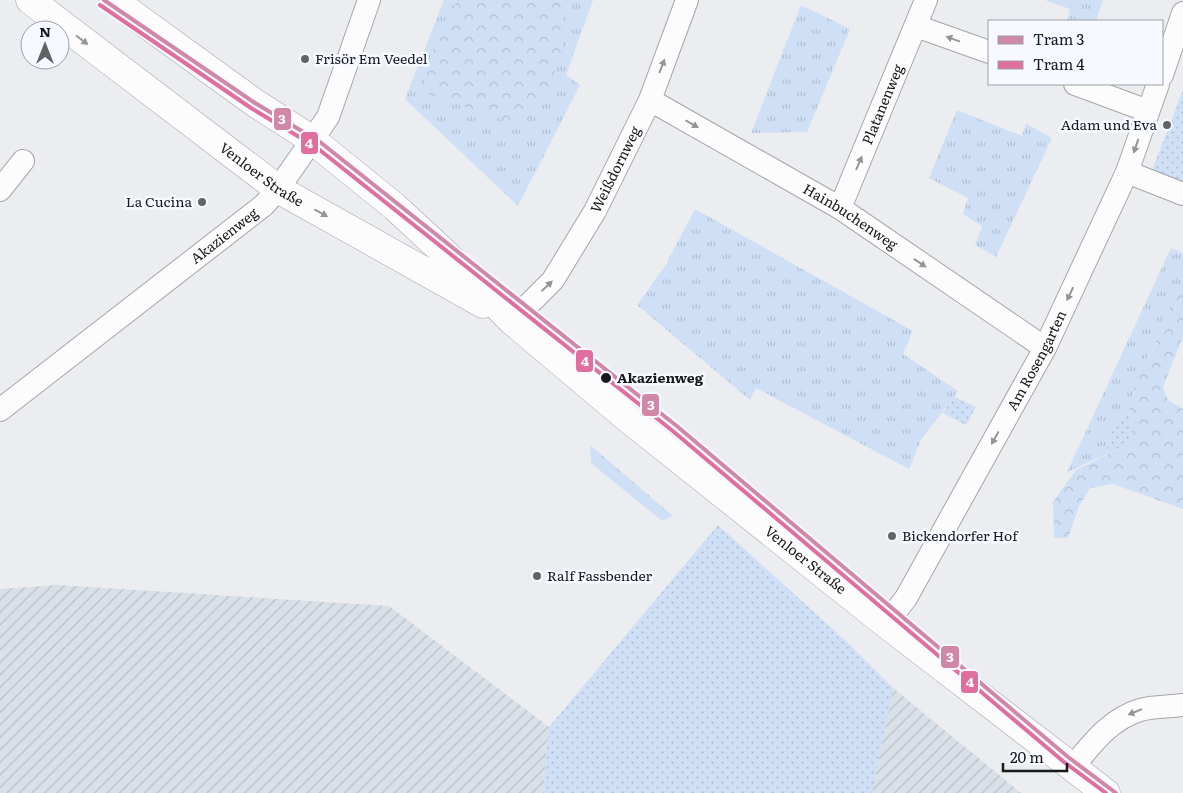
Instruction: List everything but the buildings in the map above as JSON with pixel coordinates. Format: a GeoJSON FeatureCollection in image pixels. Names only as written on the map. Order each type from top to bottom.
{"type":"FeatureCollection","features":[{"type":"Feature","properties":{"kind":"main road","name":"Venloer Straße"},"geometry":{"type":"LineString","coordinates":[[30,0],[278,189],[512,321]]}},
{"type":"Feature","properties":{"kind":"main road","name":"Venloer Straße"},"geometry":{"type":"LineString","coordinates":[[114,0],[255,103],[311,139],[395,207],[450,258],[512,321],[626,417],[886,624],[1106,793]]}},
{"type":"Feature","properties":{"kind":"street","name":"Akazienweg"},"geometry":{"type":"LineString","coordinates":[[0,410],[264,205],[278,189],[328,117],[369,0]]}},
{"type":"Feature","properties":{"kind":"street","name":"Weißdornweg"},"geometry":{"type":"LineString","coordinates":[[512,321],[553,280],[595,211],[650,100],[687,0]]}},
{"type":"Feature","properties":{"kind":"street","name":"Platanenweg"},"geometry":{"type":"LineString","coordinates":[[840,208],[926,0]]}},
{"type":"Feature","properties":{"kind":"street"},"geometry":{"type":"LineString","coordinates":[[1163,74],[1177,53],[1183,13]]}},
{"type":"Feature","properties":{"kind":"street"},"geometry":{"type":"LineString","coordinates":[[916,26],[988,52]]}},
{"type":"Feature","properties":{"kind":"street"},"geometry":{"type":"LineString","coordinates":[[1078,85],[1148,111]]}},
{"type":"Feature","properties":{"kind":"street","name":"Am Rosengarten"},"geometry":{"type":"LineString","coordinates":[[886,624],[906,598],[1045,348],[1127,172],[1158,85]]}},
{"type":"Feature","properties":{"kind":"street","name":"Hainbuchenweg"},"geometry":{"type":"LineString","coordinates":[[650,100],[840,208],[1045,348]]}},
{"type":"Feature","properties":{"kind":"street"},"geometry":{"type":"LineString","coordinates":[[0,190],[23,161]]}},
{"type":"Feature","properties":{"kind":"street"},"geometry":{"type":"LineString","coordinates":[[1127,172],[1183,194]]}},
{"type":"Feature","properties":{"kind":"street"},"geometry":{"type":"LineString","coordinates":[[1072,768],[1098,737],[1115,721],[1140,709],[1183,705]]}},
{"type":"Feature","properties":{"kind":"shaded area"},"geometry":{"type":"Polygon","coordinates":[[[57,585],[389,606],[549,727],[543,793],[0,793],[0,589],[57,585]]]}},
{"type":"Feature","properties":{"kind":"shaded area"},"geometry":{"type":"Polygon","coordinates":[[[893,688],[1021,793],[872,793],[893,688]]]}},
{"type":"Feature","properties":{"kind":"green space"},"geometry":{"type":"Polygon","coordinates":[[[444,0],[593,0],[566,75],[580,85],[518,206],[405,99],[444,0]]]}},
{"type":"Feature","properties":{"kind":"green space"},"geometry":{"type":"Polygon","coordinates":[[[458,0],[565,0],[562,53],[542,103],[522,127],[422,92],[436,39],[458,0]]]}},
{"type":"Feature","properties":{"kind":"green space"},"geometry":{"type":"Polygon","coordinates":[[[1045,0],[1103,0],[1096,20],[1067,20],[1070,9],[1045,0]]]}},
{"type":"Feature","properties":{"kind":"green space"},"geometry":{"type":"Polygon","coordinates":[[[801,5],[850,29],[807,132],[751,133],[801,5]]]}},
{"type":"Feature","properties":{"kind":"green space"},"geometry":{"type":"Polygon","coordinates":[[[1183,90],[1183,186],[1151,173],[1183,90]]]}},
{"type":"Feature","properties":{"kind":"green space"},"geometry":{"type":"Polygon","coordinates":[[[957,110],[1022,136],[1026,124],[1052,138],[996,257],[975,245],[982,226],[963,214],[968,198],[929,178],[957,110]]]}},
{"type":"Feature","properties":{"kind":"green space"},"geometry":{"type":"Polygon","coordinates":[[[695,209],[913,331],[903,354],[958,391],[921,440],[909,469],[756,388],[750,400],[637,305],[665,266],[695,209]]]}},
{"type":"Feature","properties":{"kind":"green space"},"geometry":{"type":"Polygon","coordinates":[[[1171,248],[1183,253],[1183,290],[1175,295],[1159,330],[1154,349],[1136,374],[1129,413],[1114,426],[1105,455],[1067,472],[1171,248]]]}},
{"type":"Feature","properties":{"kind":"green space"},"geometry":{"type":"Polygon","coordinates":[[[1183,290],[1183,337],[1163,387],[1168,400],[1183,409],[1183,509],[1113,484],[1090,488],[1078,508],[1068,538],[1054,538],[1053,502],[1076,470],[1127,445],[1132,430],[1129,413],[1136,374],[1154,349],[1159,330],[1175,295],[1183,290]]]}},
{"type":"Feature","properties":{"kind":"green space"},"geometry":{"type":"Polygon","coordinates":[[[953,396],[976,407],[966,425],[943,413],[953,396]]]}},
{"type":"Feature","properties":{"kind":"green space"},"geometry":{"type":"Polygon","coordinates":[[[1129,413],[1132,430],[1127,445],[1105,455],[1114,426],[1129,413]]]}},
{"type":"Feature","properties":{"kind":"green space"},"geometry":{"type":"Polygon","coordinates":[[[590,445],[673,516],[662,521],[591,463],[590,445]]]}},
{"type":"Feature","properties":{"kind":"green space"},"geometry":{"type":"Polygon","coordinates":[[[718,525],[848,643],[893,688],[872,793],[543,793],[549,727],[718,525]]]}},
{"type":"Feature","properties":{"kind":"tram line","name":"3"},"geometry":{"type":"LineString","coordinates":[[104,0],[255,103],[320,142],[678,427],[1068,757],[1116,793]]}},
{"type":"Feature","properties":{"kind":"tram line","name":"4"},"geometry":{"type":"LineString","coordinates":[[100,5],[251,108],[316,147],[674,432],[1064,762],[1106,793]]}},
{"type":"Feature","properties":{"kind":"place","name":"Frisör Em Veedel"},"geometry":{"type":"Point","coordinates":[305,59]}},
{"type":"Feature","properties":{"kind":"place","name":"Adam und Eva"},"geometry":{"type":"Point","coordinates":[1167,125]}},
{"type":"Feature","properties":{"kind":"place","name":"La Cucina"},"geometry":{"type":"Point","coordinates":[202,202]}},
{"type":"Feature","properties":{"kind":"place","name":"Akazienweg"},"geometry":{"type":"Point","coordinates":[606,378]}},
{"type":"Feature","properties":{"kind":"place","name":"Bickendorfer Hof"},"geometry":{"type":"Point","coordinates":[892,536]}},
{"type":"Feature","properties":{"kind":"place","name":"Ralf Fassbender"},"geometry":{"type":"Point","coordinates":[537,576]}}]}
